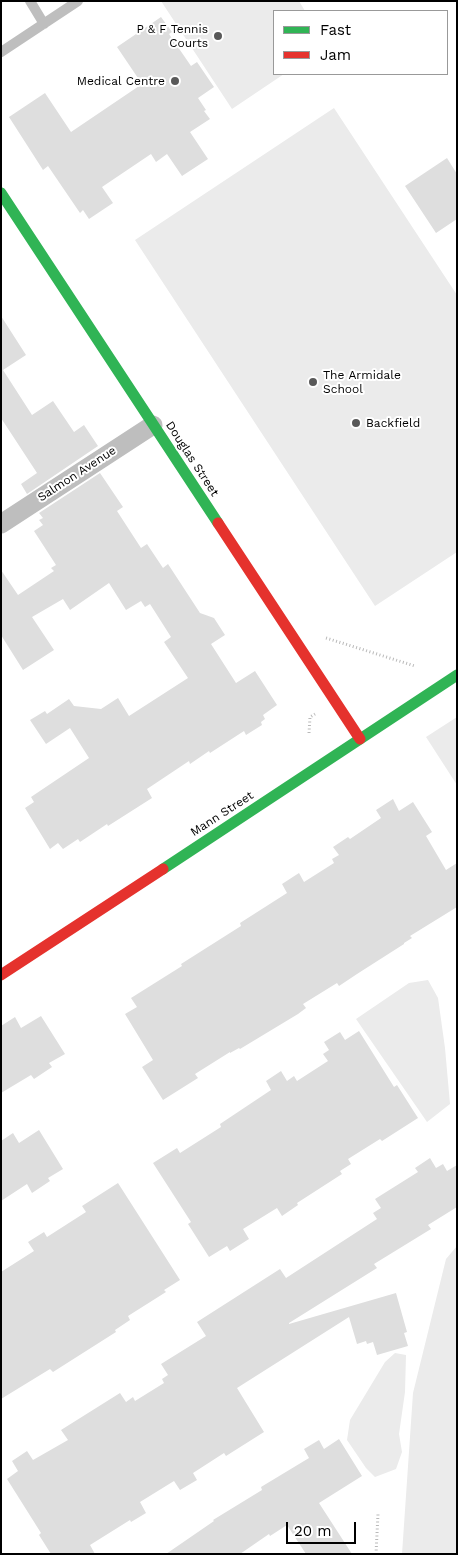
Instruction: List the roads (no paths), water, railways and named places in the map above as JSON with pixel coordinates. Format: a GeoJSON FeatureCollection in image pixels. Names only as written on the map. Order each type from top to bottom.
{"type":"FeatureCollection","features":[{"type":"Feature","properties":{"kind":"street","name":"Douglas Street"},"geometry":{"type":"LineString","coordinates":[[1,193],[360,739]]}},
{"type":"Feature","properties":{"kind":"street","name":"Salmon Avenue"},"geometry":{"type":"LineString","coordinates":[[1,524],[153,425]]}},
{"type":"Feature","properties":{"kind":"street","name":"Mann Street"},"geometry":{"type":"LineString","coordinates":[[1,975],[457,675]]}},
{"type":"Feature","properties":{"kind":"lane"},"geometry":{"type":"LineString","coordinates":[[30,1],[44,24]]}},
{"type":"Feature","properties":{"kind":"lane"},"geometry":{"type":"LineString","coordinates":[[1,52],[78,1]]}},
{"type":"Feature","properties":{"kind":"place","name":"P & F Tennis Courts"},"geometry":{"type":"Point","coordinates":[218,36]}},
{"type":"Feature","properties":{"kind":"place","name":"Medical Centre"},"geometry":{"type":"Point","coordinates":[175,81]}},
{"type":"Feature","properties":{"kind":"place","name":"The Armidale School"},"geometry":{"type":"Point","coordinates":[313,382]}},
{"type":"Feature","properties":{"kind":"place","name":"Backfield"},"geometry":{"type":"Point","coordinates":[356,423]}}]}
